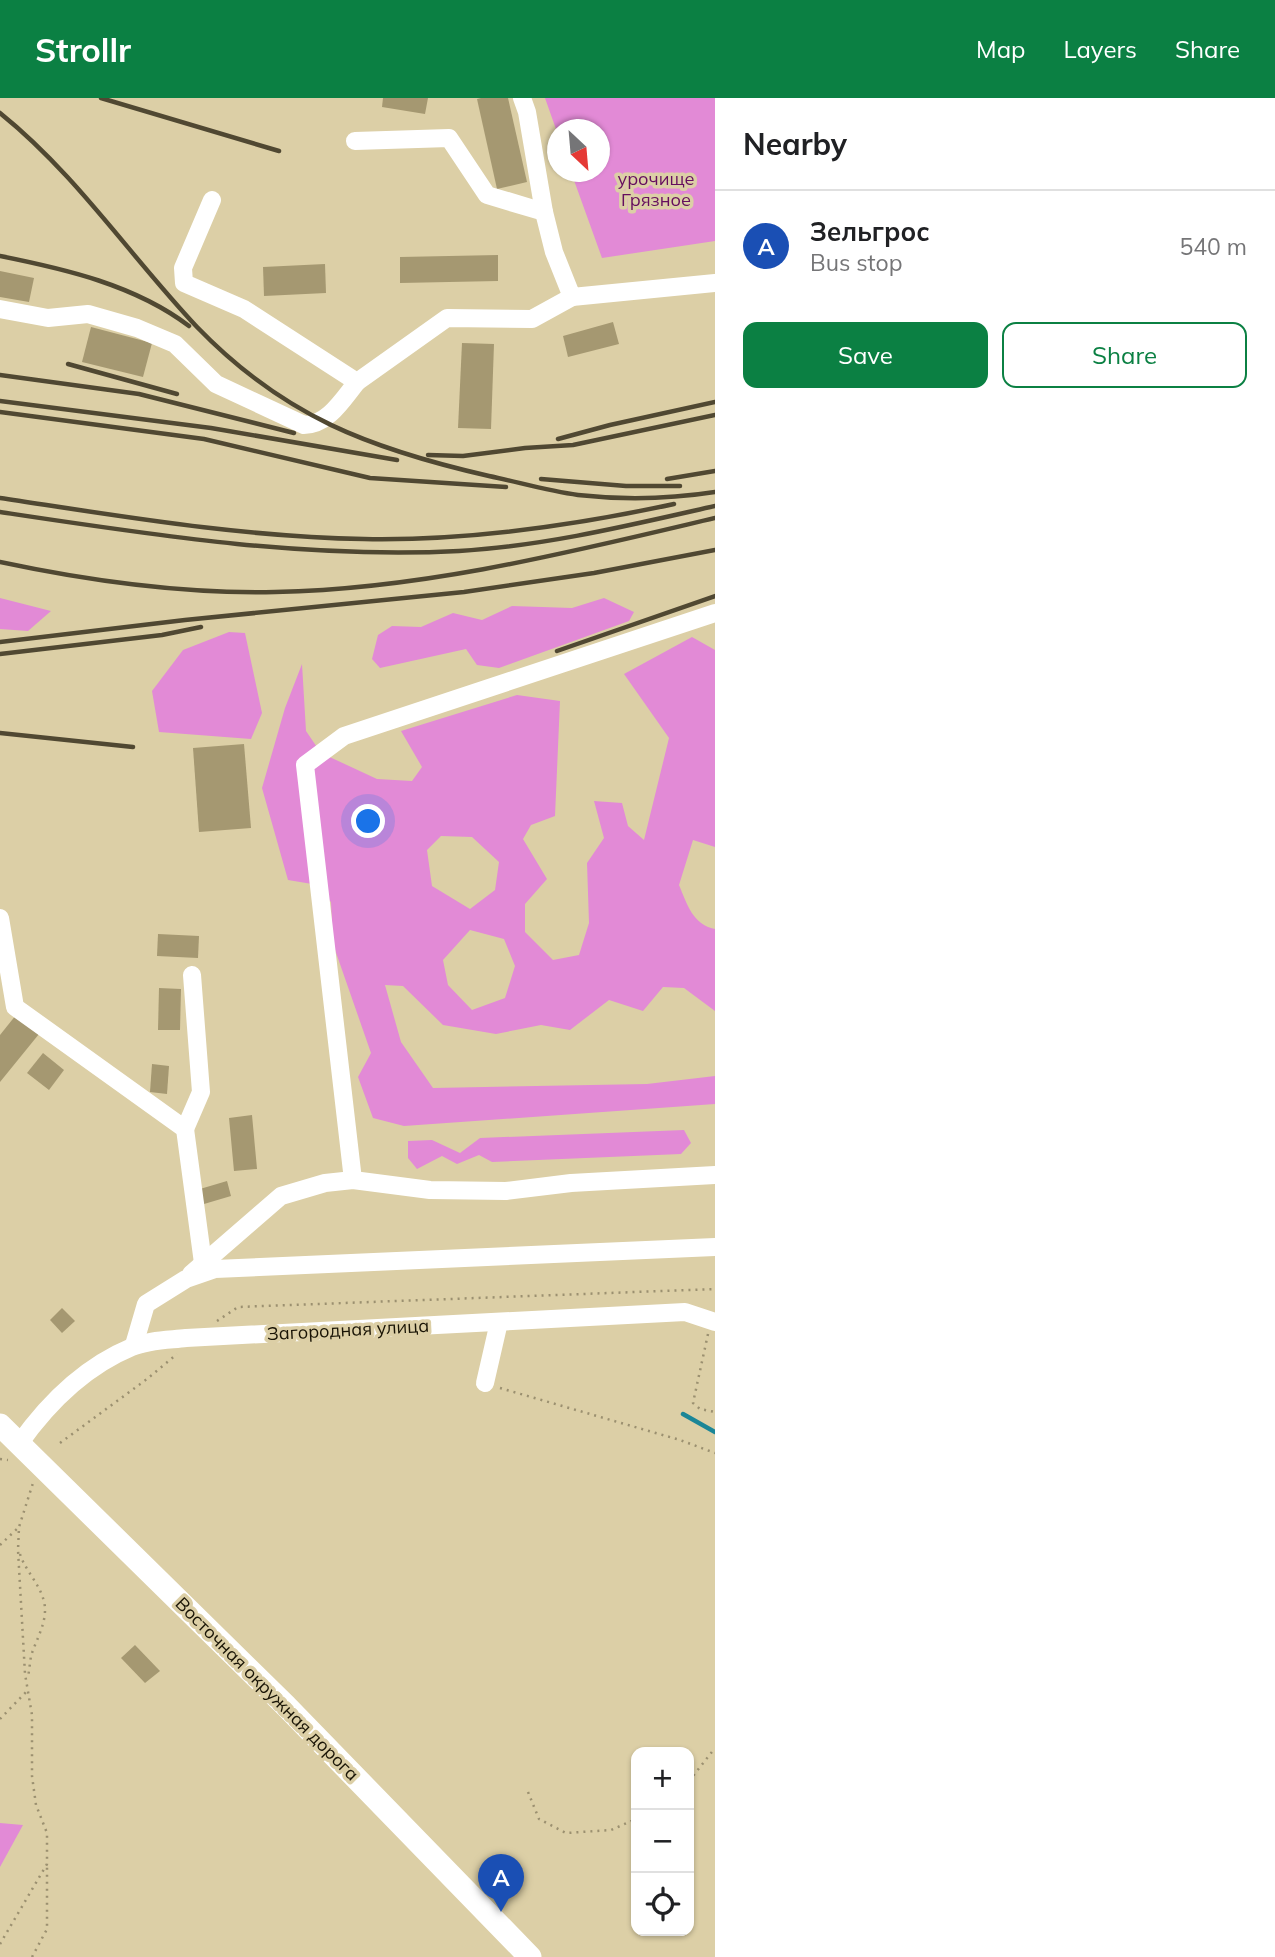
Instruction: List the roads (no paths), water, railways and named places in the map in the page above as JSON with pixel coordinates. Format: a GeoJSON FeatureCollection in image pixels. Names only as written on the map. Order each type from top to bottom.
{"type":"FeatureCollection","features":[{"type":"Feature","properties":{"kind":"main road","name":"Восточная окружная дорога"},"geometry":{"type":"LineString","coordinates":[[0,1425],[286,1706],[530,1957]]}},
{"type":"Feature","properties":{"kind":"street"},"geometry":{"type":"LineString","coordinates":[[522,98],[554,252],[572,297]]}},
{"type":"Feature","properties":{"kind":"street"},"geometry":{"type":"LineString","coordinates":[[355,141],[449,138],[486,195],[544,212]]}},
{"type":"Feature","properties":{"kind":"street"},"geometry":{"type":"LineString","coordinates":[[212,200],[184,268],[184,282],[244,309],[357,383]]}},
{"type":"Feature","properties":{"kind":"street"},"geometry":{"type":"LineString","coordinates":[[0,309],[48,318],[88,314],[137,328],[175,345],[216,384],[304,425],[314,425],[322,421],[357,383],[447,318],[532,319],[572,297],[715,283]]}},
{"type":"Feature","properties":{"kind":"street"},"geometry":{"type":"LineString","coordinates":[[353,1180],[305,765],[344,736],[715,613]]}},
{"type":"Feature","properties":{"kind":"street"},"geometry":{"type":"LineString","coordinates":[[0,918],[15,1007],[185,1129]]}},
{"type":"Feature","properties":{"kind":"street"},"geometry":{"type":"LineString","coordinates":[[192,975],[201,1092],[185,1129],[203,1263]]}},
{"type":"Feature","properties":{"kind":"street"},"geometry":{"type":"LineString","coordinates":[[134,1345],[146,1304],[186,1279],[281,1196],[325,1183],[353,1180],[429,1190],[506,1191],[571,1183],[715,1175]]}},
{"type":"Feature","properties":{"kind":"street"},"geometry":{"type":"LineString","coordinates":[[186,1279],[215,1269],[715,1247]]}},
{"type":"Feature","properties":{"kind":"street","name":"Загородная улица"},"geometry":{"type":"LineString","coordinates":[[19,1444],[37,1418],[89,1369],[134,1345],[186,1338],[685,1312],[714,1317]]}},
{"type":"Feature","properties":{"kind":"street"},"geometry":{"type":"LineString","coordinates":[[485,1383],[499,1322]]}},
{"type":"Feature","properties":{"kind":"waterway"},"geometry":{"type":"LineString","coordinates":[[683,1414],[715,1432]]}},
{"type":"Feature","properties":{"kind":"railway"},"geometry":{"type":"LineString","coordinates":[[101,98],[279,151]]}},
{"type":"Feature","properties":{"kind":"railway"},"geometry":{"type":"LineString","coordinates":[[0,113],[28,137],[78,189],[197,327],[230,358],[297,407],[368,441],[406,454],[446,466],[567,493],[612,498],[646,498],[715,492]]}},
{"type":"Feature","properties":{"kind":"railway"},"geometry":{"type":"LineString","coordinates":[[0,256],[99,280],[146,300],[189,326]]}},
{"type":"Feature","properties":{"kind":"railway"},"geometry":{"type":"LineString","coordinates":[[68,364],[177,394]]}},
{"type":"Feature","properties":{"kind":"railway"},"geometry":{"type":"LineString","coordinates":[[0,375],[139,394],[294,433]]}},
{"type":"Feature","properties":{"kind":"railway"},"geometry":{"type":"LineString","coordinates":[[0,401],[211,428],[397,460]]}},
{"type":"Feature","properties":{"kind":"railway"},"geometry":{"type":"LineString","coordinates":[[558,439],[715,402]]}},
{"type":"Feature","properties":{"kind":"railway"},"geometry":{"type":"LineString","coordinates":[[0,412],[204,439],[370,478],[506,487]]}},
{"type":"Feature","properties":{"kind":"railway"},"geometry":{"type":"LineString","coordinates":[[428,455],[463,456],[573,445],[715,415]]}},
{"type":"Feature","properties":{"kind":"railway"},"geometry":{"type":"LineString","coordinates":[[667,479],[715,471]]}},
{"type":"Feature","properties":{"kind":"railway"},"geometry":{"type":"LineString","coordinates":[[541,479],[626,486],[680,486]]}},
{"type":"Feature","properties":{"kind":"railway"},"geometry":{"type":"LineString","coordinates":[[0,498],[227,530],[364,539],[520,531],[674,504]]}},
{"type":"Feature","properties":{"kind":"railway"},"geometry":{"type":"LineString","coordinates":[[0,512],[229,543],[344,552],[401,553],[523,545],[588,534],[715,506]]}},
{"type":"Feature","properties":{"kind":"railway"},"geometry":{"type":"LineString","coordinates":[[0,562],[102,580],[206,591],[275,592],[331,589],[386,584],[497,567],[715,518]]}},
{"type":"Feature","properties":{"kind":"railway"},"geometry":{"type":"LineString","coordinates":[[0,642],[464,592],[594,573],[715,550]]}},
{"type":"Feature","properties":{"kind":"railway"},"geometry":{"type":"LineString","coordinates":[[557,651],[715,596]]}},
{"type":"Feature","properties":{"kind":"railway"},"geometry":{"type":"LineString","coordinates":[[0,654],[162,635],[201,627]]}},
{"type":"Feature","properties":{"kind":"railway"},"geometry":{"type":"LineString","coordinates":[[0,733],[133,747]]}},
{"type":"Feature","properties":{"kind":"place","name":"Зельгрос"},"geometry":{"type":"Point","coordinates":[501,1912]}},
{"type":"Feature","properties":{"kind":"park label","name":"урочище Грязное"},"geometry":{"type":"Point","coordinates":[656,189]}}]}
